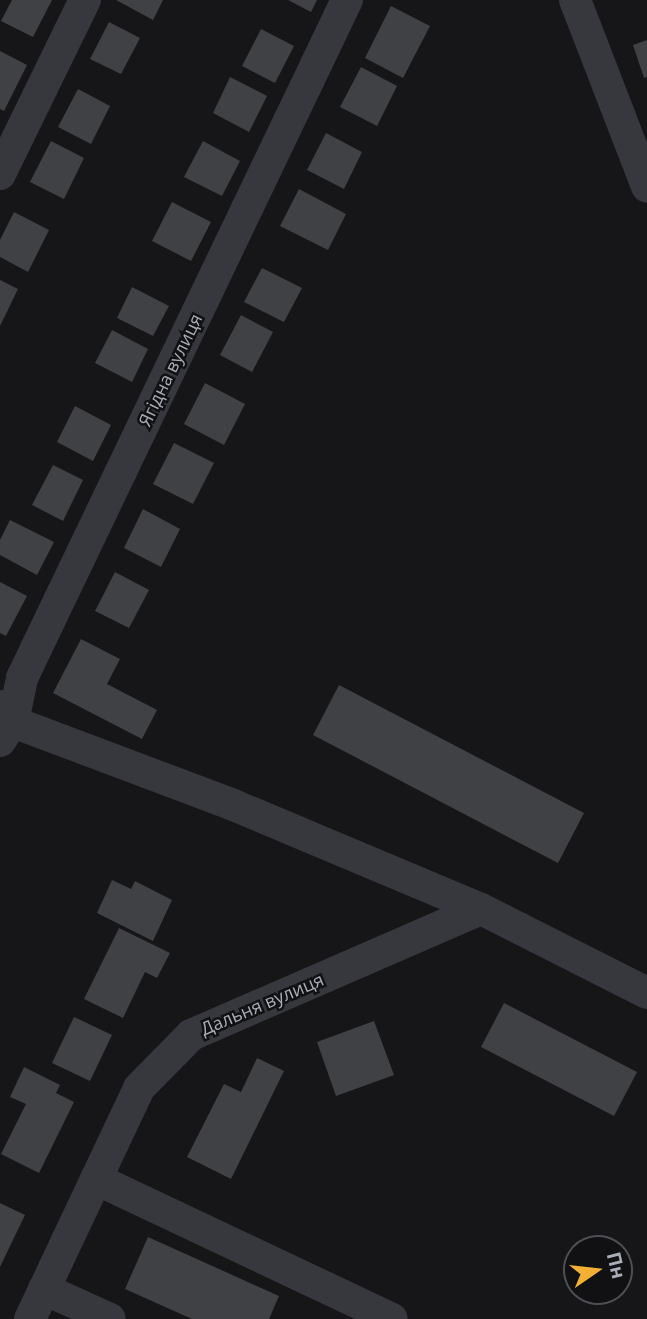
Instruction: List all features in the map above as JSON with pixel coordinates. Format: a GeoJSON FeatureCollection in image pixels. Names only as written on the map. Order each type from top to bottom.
{"type":"FeatureCollection","features":[{"type":"Feature","properties":{"kind":"street"},"geometry":{"type":"LineString","coordinates":[[0,174],[85,0]]}},
{"type":"Feature","properties":{"kind":"street","name":"Ягідна вулиця"},"geometry":{"type":"LineString","coordinates":[[3,723],[22,678],[347,0]]}},
{"type":"Feature","properties":{"kind":"street"},"geometry":{"type":"LineString","coordinates":[[575,0],[635,121],[647,187]]}},
{"type":"Feature","properties":{"kind":"street"},"geometry":{"type":"LineString","coordinates":[[3,723],[231,804],[481,909],[647,993]]}},
{"type":"Feature","properties":{"kind":"street","name":"Дальня вулиця"},"geometry":{"type":"LineString","coordinates":[[30,1319],[139,1088],[191,1035],[481,909]]}},
{"type":"Feature","properties":{"kind":"street"},"geometry":{"type":"LineString","coordinates":[[96,1179],[392,1319]]}},
{"type":"Feature","properties":{"kind":"street"},"geometry":{"type":"LineString","coordinates":[[44,1289],[110,1319]]}},
{"type":"Feature","properties":{"kind":"building"},"geometry":{"type":"Polygon","coordinates":[[[12,0],[52,0],[33,37],[1,21],[12,0]]]}},
{"type":"Feature","properties":{"kind":"building"},"geometry":{"type":"Polygon","coordinates":[[[116,0],[163,0],[153,20],[116,0]]]}},
{"type":"Feature","properties":{"kind":"building"},"geometry":{"type":"Polygon","coordinates":[[[288,0],[317,0],[311,12],[288,0]]]}},
{"type":"Feature","properties":{"kind":"building"},"geometry":{"type":"Polygon","coordinates":[[[391,6],[430,26],[403,78],[365,58],[391,6]]]}},
{"type":"Feature","properties":{"kind":"building"},"geometry":{"type":"Polygon","coordinates":[[[109,22],[140,38],[121,74],[90,59],[109,22]]]}},
{"type":"Feature","properties":{"kind":"building"},"geometry":{"type":"Polygon","coordinates":[[[261,29],[294,46],[275,83],[242,66],[261,29]]]}},
{"type":"Feature","properties":{"kind":"building"},"geometry":{"type":"Polygon","coordinates":[[[647,40],[647,77],[644,78],[633,45],[647,40]]]}},
{"type":"Feature","properties":{"kind":"building"},"geometry":{"type":"Polygon","coordinates":[[[0,51],[27,65],[4,111],[0,109],[0,51]]]}},
{"type":"Feature","properties":{"kind":"building"},"geometry":{"type":"Polygon","coordinates":[[[361,67],[397,86],[377,126],[340,107],[361,67]]]}},
{"type":"Feature","properties":{"kind":"building"},"geometry":{"type":"Polygon","coordinates":[[[230,77],[267,96],[249,132],[213,113],[230,77]]]}},
{"type":"Feature","properties":{"kind":"building"},"geometry":{"type":"Polygon","coordinates":[[[78,89],[110,106],[91,144],[58,127],[78,89]]]}},
{"type":"Feature","properties":{"kind":"building"},"geometry":{"type":"Polygon","coordinates":[[[326,133],[362,152],[344,189],[307,170],[326,133]]]}},
{"type":"Feature","properties":{"kind":"building"},"geometry":{"type":"Polygon","coordinates":[[[51,141],[84,158],[64,199],[30,182],[51,141]]]}},
{"type":"Feature","properties":{"kind":"building"},"geometry":{"type":"Polygon","coordinates":[[[203,141],[240,161],[222,196],[184,177],[203,141]]]}},
{"type":"Feature","properties":{"kind":"building"},"geometry":{"type":"Polygon","coordinates":[[[299,189],[346,214],[328,250],[280,226],[299,189]]]}},
{"type":"Feature","properties":{"kind":"building"},"geometry":{"type":"Polygon","coordinates":[[[172,202],[211,222],[191,261],[152,241],[172,202]]]}},
{"type":"Feature","properties":{"kind":"building"},"geometry":{"type":"Polygon","coordinates":[[[14,212],[49,230],[28,272],[0,257],[0,240],[14,212]]]}},
{"type":"Feature","properties":{"kind":"building"},"geometry":{"type":"Polygon","coordinates":[[[262,268],[302,288],[284,322],[244,302],[262,268]]]}},
{"type":"Feature","properties":{"kind":"building"},"geometry":{"type":"Polygon","coordinates":[[[0,280],[18,289],[0,326],[0,280]]]}},
{"type":"Feature","properties":{"kind":"building"},"geometry":{"type":"Polygon","coordinates":[[[132,287],[169,306],[153,336],[117,318],[132,287]]]}},
{"type":"Feature","properties":{"kind":"building"},"geometry":{"type":"Polygon","coordinates":[[[241,315],[273,332],[252,372],[220,355],[241,315]]]}},
{"type":"Feature","properties":{"kind":"building"},"geometry":{"type":"Polygon","coordinates":[[[112,330],[148,349],[132,382],[95,363],[112,330]]]}},
{"type":"Feature","properties":{"kind":"building"},"geometry":{"type":"Polygon","coordinates":[[[205,383],[245,404],[224,445],[184,424],[205,383]]]}},
{"type":"Feature","properties":{"kind":"building"},"geometry":{"type":"Polygon","coordinates":[[[75,406],[111,425],[93,461],[57,442],[75,406]]]}},
{"type":"Feature","properties":{"kind":"building"},"geometry":{"type":"Polygon","coordinates":[[[174,443],[214,463],[193,504],[153,484],[174,443]]]}},
{"type":"Feature","properties":{"kind":"building"},"geometry":{"type":"Polygon","coordinates":[[[53,465],[83,480],[63,521],[32,505],[53,465]]]}},
{"type":"Feature","properties":{"kind":"building"},"geometry":{"type":"Polygon","coordinates":[[[143,509],[180,529],[161,567],[124,548],[143,509]]]}},
{"type":"Feature","properties":{"kind":"building"},"geometry":{"type":"Polygon","coordinates":[[[10,520],[54,542],[37,575],[0,555],[0,540],[10,520]]]}},
{"type":"Feature","properties":{"kind":"building"},"geometry":{"type":"Polygon","coordinates":[[[115,572],[149,590],[129,628],[95,611],[115,572]]]}},
{"type":"Feature","properties":{"kind":"building"},"geometry":{"type":"Polygon","coordinates":[[[0,582],[27,596],[6,636],[0,633],[0,582]]]}},
{"type":"Feature","properties":{"kind":"building"},"geometry":{"type":"Polygon","coordinates":[[[81,639],[120,659],[107,684],[157,710],[142,739],[53,693],[81,639]]]}},
{"type":"Feature","properties":{"kind":"building"},"geometry":{"type":"Polygon","coordinates":[[[339,685],[584,813],[558,863],[313,735],[339,685]]]}},
{"type":"Feature","properties":{"kind":"building"},"geometry":{"type":"Polygon","coordinates":[[[112,880],[131,889],[135,881],[172,900],[153,941],[97,913],[112,880]]]}},
{"type":"Feature","properties":{"kind":"building"},"geometry":{"type":"Polygon","coordinates":[[[119,928],[170,953],[157,978],[145,972],[123,1018],[84,999],[119,928]]]}},
{"type":"Feature","properties":{"kind":"building"},"geometry":{"type":"Polygon","coordinates":[[[504,1003],[637,1072],[614,1116],[481,1047],[504,1003]]]}},
{"type":"Feature","properties":{"kind":"building"},"geometry":{"type":"Polygon","coordinates":[[[74,1017],[112,1035],[90,1081],[52,1063],[74,1017]]]}},
{"type":"Feature","properties":{"kind":"building"},"geometry":{"type":"Polygon","coordinates":[[[374,1021],[394,1075],[336,1096],[317,1042],[374,1021]]]}},
{"type":"Feature","properties":{"kind":"building"},"geometry":{"type":"Polygon","coordinates":[[[257,1058],[284,1071],[231,1179],[187,1157],[224,1084],[241,1092],[257,1058]]]}},
{"type":"Feature","properties":{"kind":"building"},"geometry":{"type":"Polygon","coordinates":[[[24,1067],[60,1085],[56,1093],[74,1102],[39,1173],[1,1154],[26,1104],[10,1097],[24,1067]]]}},
{"type":"Feature","properties":{"kind":"building"},"geometry":{"type":"Polygon","coordinates":[[[0,1203],[25,1215],[0,1267],[0,1203]]]}},
{"type":"Feature","properties":{"kind":"building"},"geometry":{"type":"Polygon","coordinates":[[[148,1237],[279,1296],[269,1319],[192,1319],[125,1289],[148,1237]]]}}]}
